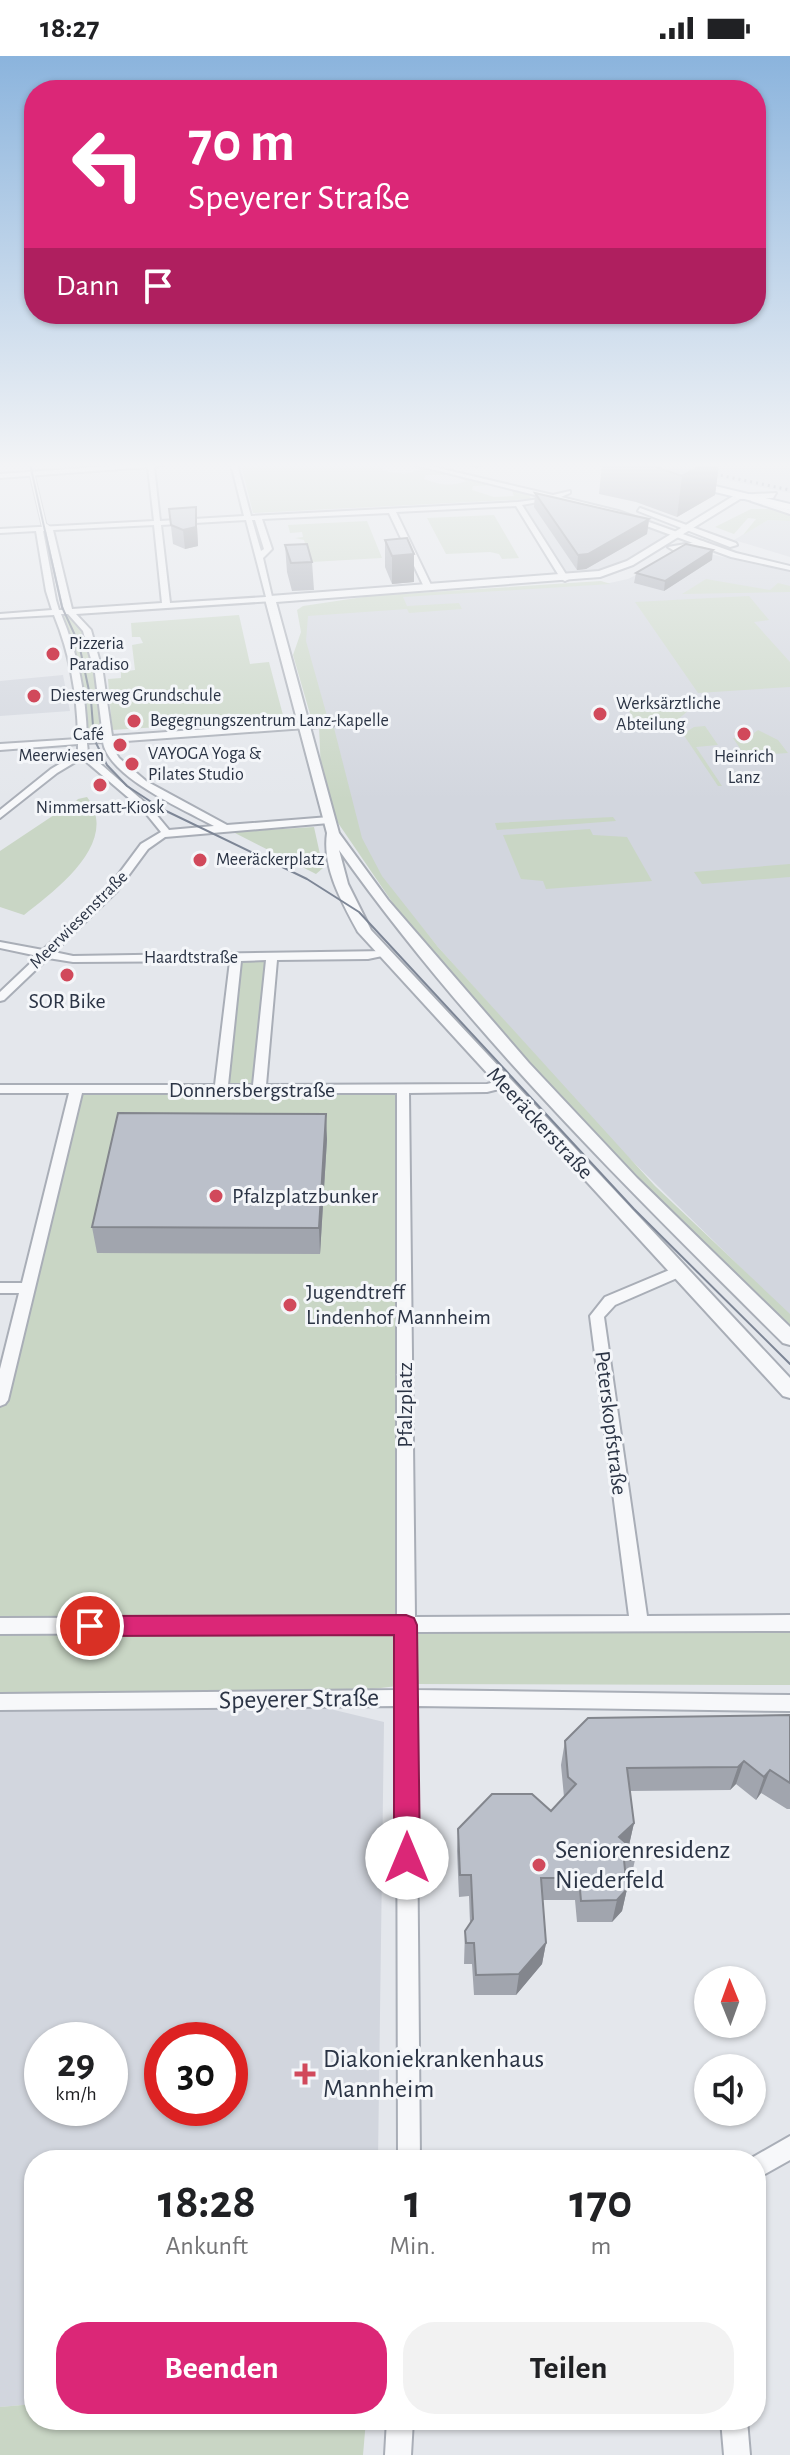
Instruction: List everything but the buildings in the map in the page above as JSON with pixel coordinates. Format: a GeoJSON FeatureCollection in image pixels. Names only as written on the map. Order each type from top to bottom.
{"type":"FeatureCollection","features":[{"type":"Feature","properties":{"kind":"street"},"geometry":{"type":"LineString","coordinates":[[53,576],[80,694],[83,754],[95,768],[147,809],[166,832],[331,826],[274,599],[265,576]]}},
{"type":"Feature","properties":{"kind":"street"},"geometry":{"type":"LineString","coordinates":[[59,576],[70,611],[87,630],[99,673],[106,738],[116,760],[133,776],[175,803],[225,828]]}},
{"type":"Feature","properties":{"kind":"street"},"geometry":{"type":"LineString","coordinates":[[163,576],[166,606]]}},
{"type":"Feature","properties":{"kind":"street"},"geometry":{"type":"LineString","coordinates":[[423,576],[428,587]]}},
{"type":"Feature","properties":{"kind":"street"},"geometry":{"type":"LineString","coordinates":[[0,616],[581,576]]}},
{"type":"Feature","properties":{"kind":"street"},"geometry":{"type":"LineString","coordinates":[[285,610],[307,602],[354,596],[612,576]]}},
{"type":"Feature","properties":{"kind":"street"},"geometry":{"type":"LineString","coordinates":[[274,599],[285,610],[291,635],[286,654]]}},
{"type":"Feature","properties":{"kind":"street"},"geometry":{"type":"LineString","coordinates":[[0,747],[333,723]]}},
{"type":"Feature","properties":{"kind":"street"},"geometry":{"type":"LineString","coordinates":[[0,815],[54,771],[83,754]]}},
{"type":"Feature","properties":{"kind":"street","name":"Meeräckerstraße"},"geometry":{"type":"LineString","coordinates":[[331,826],[383,903],[601,1151],[790,1338]]}},
{"type":"Feature","properties":{"kind":"street","name":"Meeräckerstraße"},"geometry":{"type":"LineString","coordinates":[[331,826],[332,852],[346,896],[378,947],[679,1271],[781,1375],[790,1391]]}},
{"type":"Feature","properties":{"kind":"street","name":"Meerwiesenstraße"},"geometry":{"type":"LineString","coordinates":[[0,998],[113,889],[147,841],[166,832]]}},
{"type":"Feature","properties":{"kind":"street"},"geometry":{"type":"LineString","coordinates":[[378,947],[390,935],[416,940]]}},
{"type":"Feature","properties":{"kind":"street","name":"Haardtstraße"},"geometry":{"type":"LineString","coordinates":[[0,945],[73,959],[272,958],[378,947]]}},
{"type":"Feature","properties":{"kind":"street"},"geometry":{"type":"LineString","coordinates":[[221,1090],[236,958]]}},
{"type":"Feature","properties":{"kind":"street"},"geometry":{"type":"LineString","coordinates":[[259,1090],[272,958]]}},
{"type":"Feature","properties":{"kind":"street","name":"Donnersbergstraße"},"geometry":{"type":"LineString","coordinates":[[0,1089],[403,1089],[487,1088],[503,1084]]}},
{"type":"Feature","properties":{"kind":"street","name":"Pfalzplatz"},"geometry":{"type":"LineString","coordinates":[[403,1089],[409,2150]]}},
{"type":"Feature","properties":{"kind":"street"},"geometry":{"type":"LineString","coordinates":[[0,1400],[76,1091]]}},
{"type":"Feature","properties":{"kind":"street","name":"Peterskopfstraße"},"geometry":{"type":"LineString","coordinates":[[639,1624],[597,1316],[610,1301],[679,1271]]}},
{"type":"Feature","properties":{"kind":"street"},"geometry":{"type":"LineString","coordinates":[[0,1288],[27,1288]]}},
{"type":"Feature","properties":{"kind":"street"},"geometry":{"type":"LineString","coordinates":[[0,1626],[790,1623]]}},
{"type":"Feature","properties":{"kind":"street","name":"Speyerer Straße"},"geometry":{"type":"LineString","coordinates":[[0,1702],[406,1698],[790,1703]]}},
{"type":"Feature","properties":{"kind":"street"},"geometry":{"type":"LineString","coordinates":[[766,2162],[790,2147]]}},
{"type":"Feature","properties":{"kind":"street"},"geometry":{"type":"LineString","coordinates":[[398,2455],[399,2430]]}},
{"type":"Feature","properties":{"kind":"street"},"geometry":{"type":"LineString","coordinates":[[735,2430],[737,2455]]}},
{"type":"Feature","properties":{"kind":"shaded area"},"geometry":{"type":"Polygon","coordinates":[[[634,576],[790,576],[790,1316],[616,1145],[438,947],[381,877],[360,838],[305,641],[303,612],[403,596],[605,584],[634,576]]]}},
{"type":"Feature","properties":{"kind":"shaded area","name":"Diesterweg Grundschule"},"geometry":{"type":"Polygon","coordinates":[[[63,675],[70,711],[0,716],[0,681],[63,675]]]}},
{"type":"Feature","properties":{"kind":"shaded area","name":"Diakoniekrankenhaus Mannheim"},"geometry":{"type":"Polygon","coordinates":[[[289,1699],[384,1722],[378,2150],[24,2150],[24,2405],[0,2407],[0,1702],[289,1699]]]}},
{"type":"Feature","properties":{"kind":"green space"},"geometry":{"type":"Polygon","coordinates":[[[706,579],[770,590],[778,583],[790,586],[790,592],[682,594],[706,579]]]}},
{"type":"Feature","properties":{"kind":"green space"},"geometry":{"type":"Polygon","coordinates":[[[601,581],[611,584],[403,597],[407,606],[459,603],[462,609],[409,613],[407,609],[308,616],[306,641],[327,716],[310,714],[293,655],[301,632],[297,610],[303,606],[370,596],[601,581]]]}},
{"type":"Feature","properties":{"kind":"green space"},"geometry":{"type":"Polygon","coordinates":[[[749,596],[769,620],[754,622],[790,662],[790,687],[698,693],[635,602],[749,596]]]}},
{"type":"Feature","properties":{"kind":"green space"},"geometry":{"type":"Polygon","coordinates":[[[70,611],[87,630],[100,695],[99,739],[84,741],[59,612],[70,611]]]}},
{"type":"Feature","properties":{"kind":"green space"},"geometry":{"type":"Polygon","coordinates":[[[239,615],[250,664],[269,662],[284,719],[112,730],[108,679],[121,678],[121,672],[135,670],[132,645],[143,643],[140,637],[132,637],[131,623],[239,615]]]}},
{"type":"Feature","properties":{"kind":"green space"},"geometry":{"type":"Polygon","coordinates":[[[685,704],[689,710],[669,727],[640,729],[627,708],[685,704]]]}},
{"type":"Feature","properties":{"kind":"green space"},"geometry":{"type":"Polygon","coordinates":[[[319,726],[334,728],[362,838],[382,876],[438,947],[655,1186],[790,1314],[790,1332],[592,1136],[414,934],[336,820],[321,772],[319,726]]]}},
{"type":"Feature","properties":{"kind":"green space"},"geometry":{"type":"Polygon","coordinates":[[[705,726],[718,745],[696,747],[722,786],[718,786],[683,734],[694,727],[705,726]]]}},
{"type":"Feature","properties":{"kind":"green space"},"geometry":{"type":"Polygon","coordinates":[[[758,730],[778,740],[788,753],[745,756],[733,738],[750,736],[758,730]]]}},
{"type":"Feature","properties":{"kind":"green space"},"geometry":{"type":"Polygon","coordinates":[[[87,797],[95,814],[96,831],[80,864],[24,915],[0,907],[0,851],[57,813],[63,814],[78,799],[87,797]]]}},
{"type":"Feature","properties":{"kind":"green space"},"geometry":{"type":"Polygon","coordinates":[[[613,817],[616,821],[497,830],[495,823],[613,817]]]}},
{"type":"Feature","properties":{"kind":"green space"},"geometry":{"type":"Polygon","coordinates":[[[314,827],[323,868],[316,874],[233,832],[314,827]]]}},
{"type":"Feature","properties":{"kind":"green space"},"geometry":{"type":"Polygon","coordinates":[[[590,829],[593,835],[627,837],[652,881],[546,889],[543,881],[521,879],[503,835],[590,829]]]}},
{"type":"Feature","properties":{"kind":"green space"},"geometry":{"type":"Polygon","coordinates":[[[790,864],[790,877],[702,884],[694,872],[790,864]]]}},
{"type":"Feature","properties":{"kind":"green space"},"geometry":{"type":"Polygon","coordinates":[[[236,958],[272,958],[259,1089],[398,1091],[400,1616],[7,1625],[790,1623],[790,1685],[414,1684],[289,1699],[0,1702],[0,1401],[76,1091],[220,1090],[236,958]]]}},
{"type":"Feature","properties":{"kind":"green space"},"geometry":{"type":"Polygon","coordinates":[[[24,2405],[24,2430],[365,2430],[363,2455],[0,2455],[0,2407],[24,2405]]]}},
{"type":"Feature","properties":{"kind":"tram line"},"geometry":{"type":"LineString","coordinates":[[55,576],[62,607],[79,644],[91,700],[94,739],[107,765],[127,786],[162,809],[307,879],[359,912],[634,1209],[790,1364]]}},
{"type":"Feature","properties":{"kind":"place","name":"Pizzeria Paradiso"},"geometry":{"type":"Point","coordinates":[53,654]}},
{"type":"Feature","properties":{"kind":"place","name":"Diesterweg Grundschule"},"geometry":{"type":"Point","coordinates":[34,696]}},
{"type":"Feature","properties":{"kind":"place","name":"Werksärztliche Abteilung"},"geometry":{"type":"Point","coordinates":[600,714]}},
{"type":"Feature","properties":{"kind":"place","name":"Begegnungszentrum Lanz-Kapelle"},"geometry":{"type":"Point","coordinates":[134,721]}},
{"type":"Feature","properties":{"kind":"place","name":"Heinrich Lanz"},"geometry":{"type":"Point","coordinates":[744,734]}},
{"type":"Feature","properties":{"kind":"place","name":"Café Meerwiesen"},"geometry":{"type":"Point","coordinates":[120,745]}},
{"type":"Feature","properties":{"kind":"place","name":"VAYOGA Yoga & Pilates Studio"},"geometry":{"type":"Point","coordinates":[132,764]}},
{"type":"Feature","properties":{"kind":"place","name":"Nimmersatt-Kiosk"},"geometry":{"type":"Point","coordinates":[100,785]}},
{"type":"Feature","properties":{"kind":"place","name":"Meeräckerplatz"},"geometry":{"type":"Point","coordinates":[200,860]}},
{"type":"Feature","properties":{"kind":"place","name":"SOR Bike"},"geometry":{"type":"Point","coordinates":[67,975]}},
{"type":"Feature","properties":{"kind":"place","name":"Pfalzplatzbunker"},"geometry":{"type":"Point","coordinates":[216,1196]}},
{"type":"Feature","properties":{"kind":"place","name":"Jugendtreff Lindenhof Mannheim"},"geometry":{"type":"Point","coordinates":[290,1305]}},
{"type":"Feature","properties":{"kind":"place","name":"Seniorenresidenz Niederfeld"},"geometry":{"type":"Point","coordinates":[539,1865]}},
{"type":"Feature","properties":{"kind":"place","name":"Diakoniekrankenhaus Mannheim"},"geometry":{"type":"Point","coordinates":[305,2074]}},
{"type":"Feature","properties":{"kind":"route"},"geometry":{"type":"LineString","coordinates":[[90,1626],[406,1625],[407,1858]]}}]}
